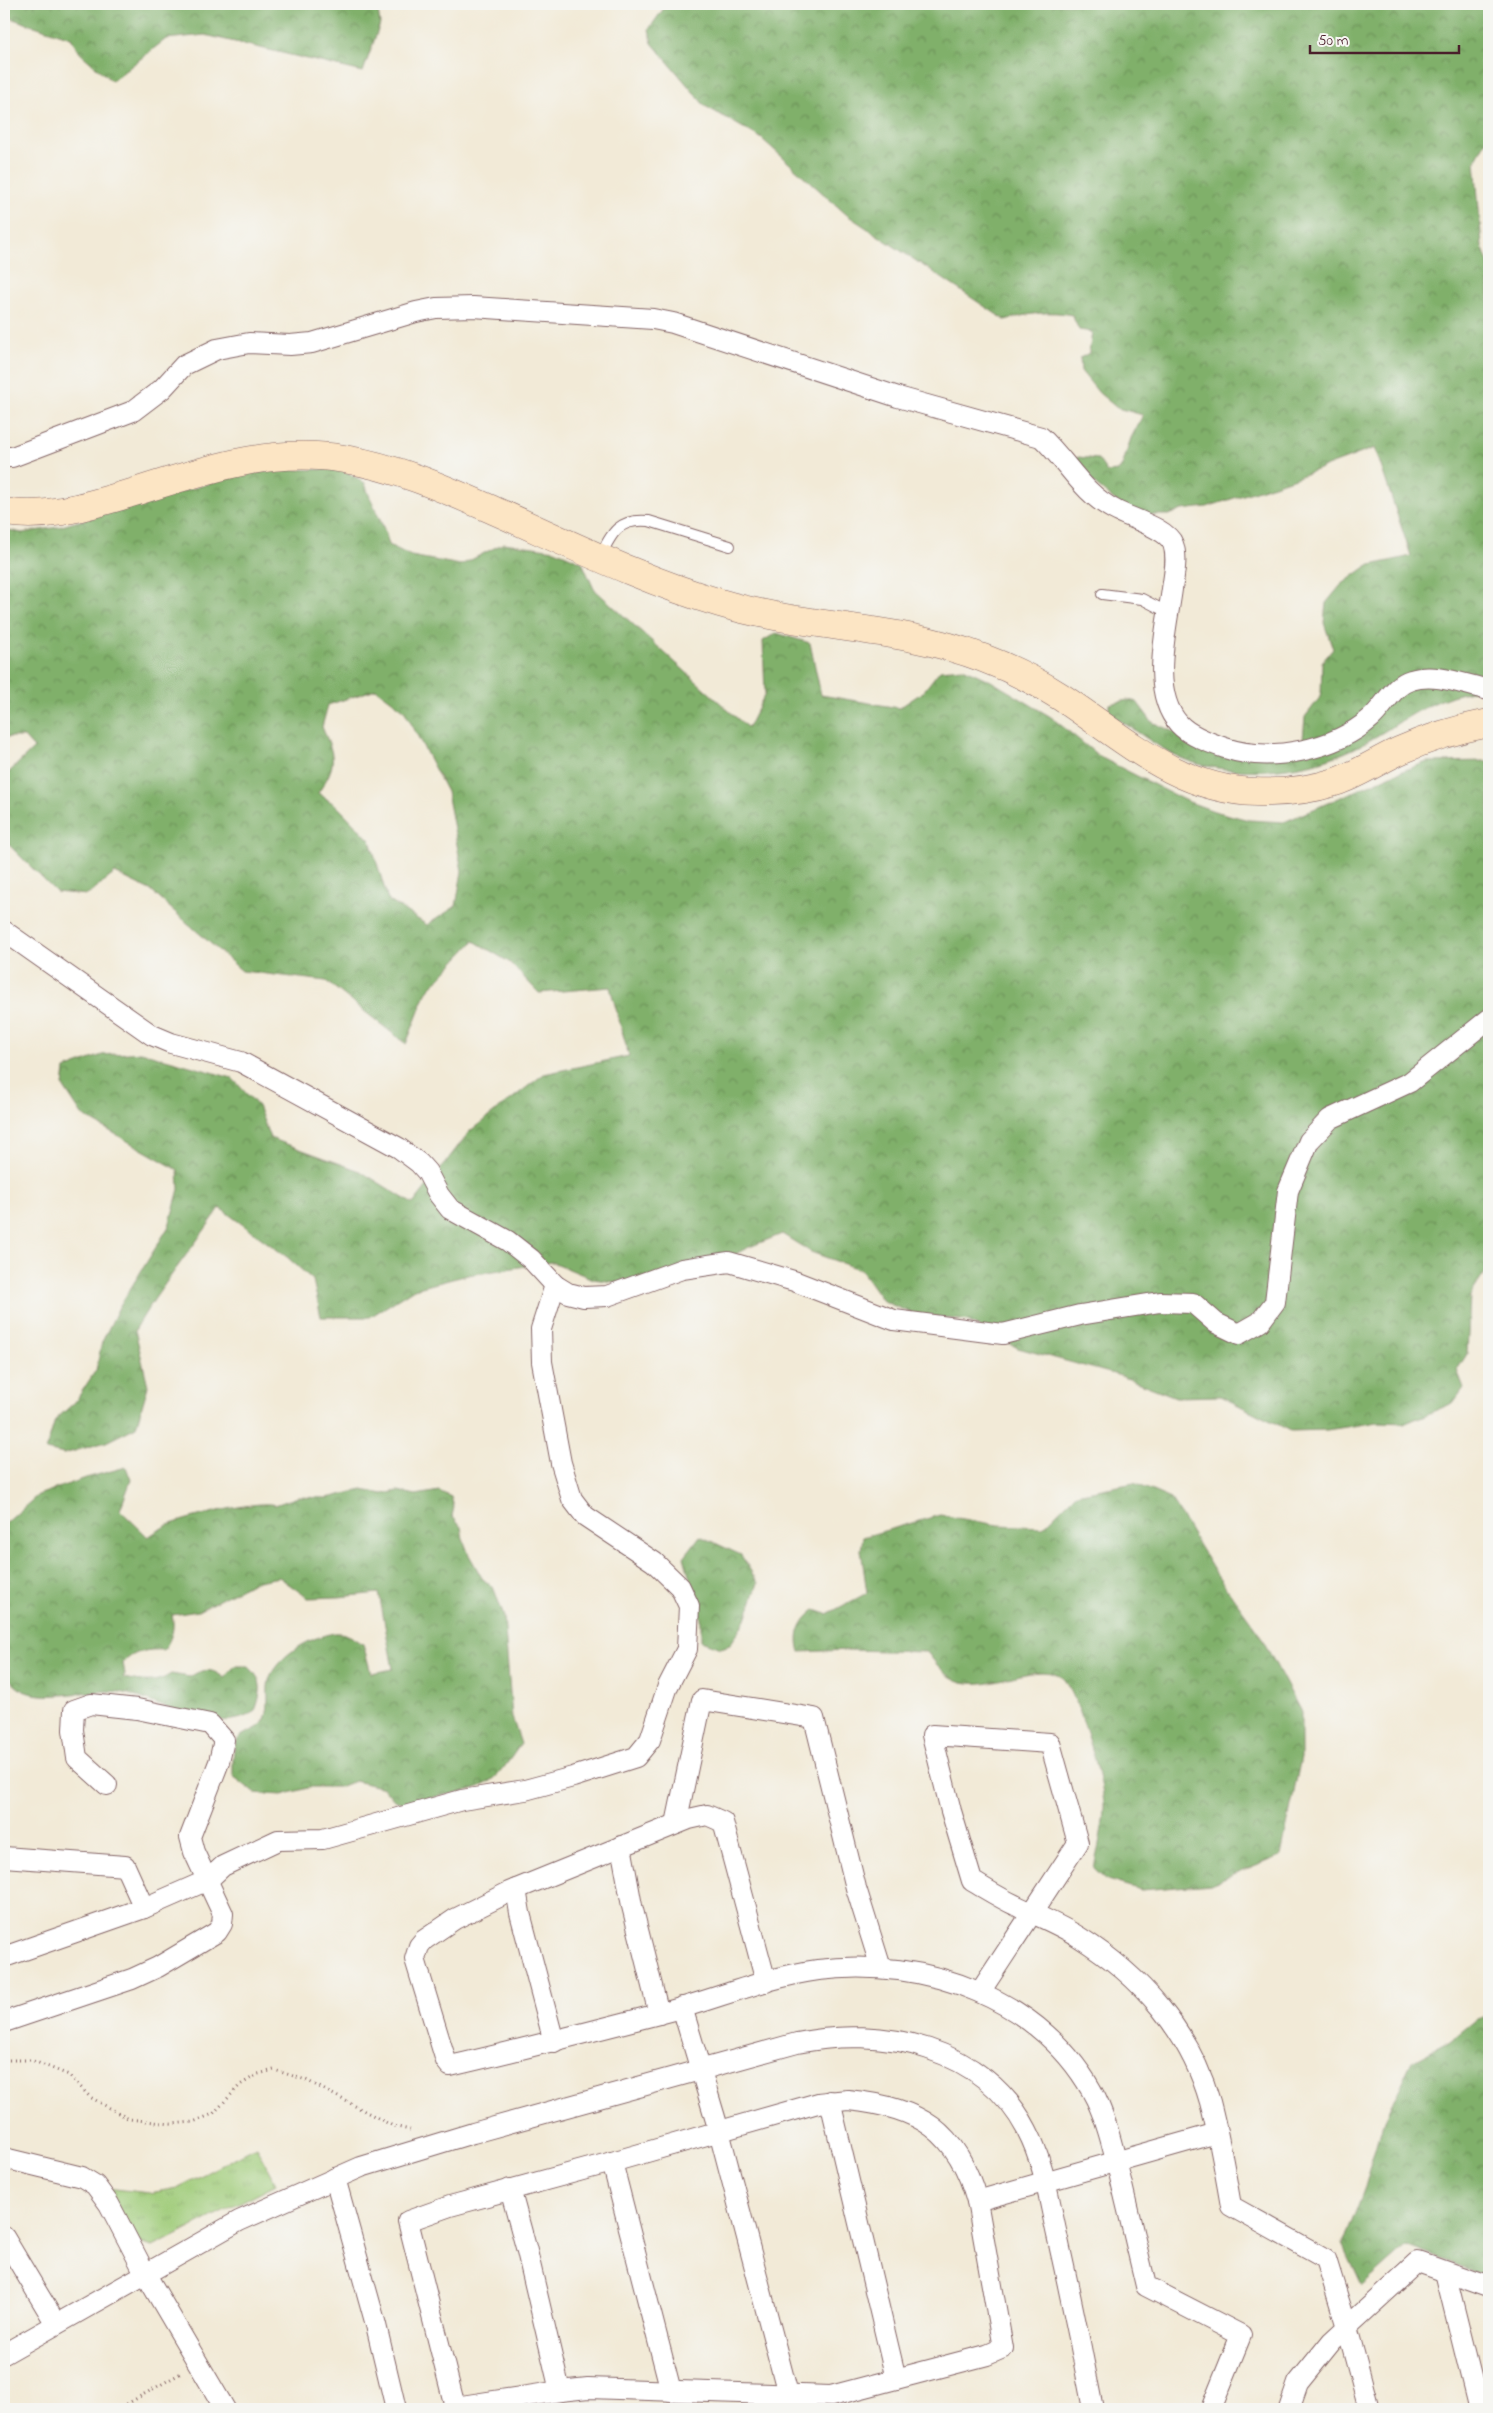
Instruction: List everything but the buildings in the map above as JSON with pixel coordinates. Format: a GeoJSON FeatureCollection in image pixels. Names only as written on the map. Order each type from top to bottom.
{"type":"FeatureCollection","features":[{"type":"Feature","properties":{"kind":"street"},"geometry":{"type":"LineString","coordinates":[[4,457],[12,456],[133,411],[158,392],[184,365],[230,345],[248,342],[290,345],[312,343],[436,308],[498,308],[653,319],[695,328],[898,397],[1041,437],[1051,446],[1077,480],[1092,495],[1113,510],[1160,531],[1170,538],[1174,548],[1174,566],[1162,674],[1169,708],[1180,725],[1189,732],[1232,750],[1252,754],[1285,752],[1336,740],[1355,730],[1371,718],[1396,689],[1412,680],[1435,678],[1489,690]]}},
{"type":"Feature","properties":{"kind":"street"},"geometry":{"type":"LineString","coordinates":[[4,512],[35,514],[66,512],[249,459],[276,456],[326,457],[363,463],[438,486],[655,580],[722,604],[782,618],[916,637],[983,658],[1038,683],[1161,766],[1194,781],[1215,787],[1254,792],[1297,790],[1318,786],[1353,774],[1401,750],[1430,739],[1457,730],[1489,723]]}},
{"type":"Feature","properties":{"kind":"street"},"geometry":{"type":"LineString","coordinates":[[4,931],[152,1035],[171,1043],[241,1062],[399,1148],[420,1163],[450,1209],[508,1241],[531,1259],[556,1285],[568,1293],[584,1297],[607,1296],[682,1269],[729,1262],[794,1281],[894,1320],[1003,1334],[1098,1312],[1160,1302],[1193,1303],[1216,1324],[1239,1334],[1260,1322],[1275,1302],[1288,1191],[1309,1141],[1330,1119],[1410,1082],[1489,1019]]}},
{"type":"Feature","properties":{"kind":"street"},"geometry":{"type":"LineString","coordinates":[[4,1957],[144,1908],[208,1880],[223,1866],[278,1840],[324,1839],[462,1800],[525,1790],[636,1756],[650,1740],[668,1686],[687,1649],[689,1606],[680,1587],[654,1562],[585,1516],[572,1499],[561,1463],[542,1362],[541,1329],[556,1285]]}},
{"type":"Feature","properties":{"kind":"street"},"geometry":{"type":"LineString","coordinates":[[676,1824],[702,1700],[814,1718],[856,1888],[881,1968]]}},
{"type":"Feature","properties":{"kind":"street"},"geometry":{"type":"LineString","coordinates":[[4,2022],[132,1979],[158,1967],[217,1932],[222,1924],[223,1914],[194,1852],[190,1837],[219,1762],[224,1740],[210,1724],[137,1708],[91,1704],[74,1710],[73,1730],[77,1758],[107,1785]]}},
{"type":"Feature","properties":{"kind":"street"},"geometry":{"type":"LineString","coordinates":[[980,1992],[1032,1912],[1078,1843],[1050,1744],[932,1735],[951,1811],[972,1881],[1014,1905],[1032,1912],[1079,1937],[1114,1960],[1146,1990],[1176,2028],[1192,2054],[1210,2102],[1231,2206],[1326,2259],[1369,2409]]}},
{"type":"Feature","properties":{"kind":"street"},"geometry":{"type":"LineString","coordinates":[[766,1982],[723,1822],[707,1815],[676,1824],[516,1889],[455,1919],[424,1940],[419,1946],[415,1959],[446,2061],[450,2066],[554,2042],[659,2014],[766,1982],[819,1970],[881,1968],[941,1978],[980,1992],[1043,2031],[1061,2049],[1095,2097],[1103,2115],[1116,2161],[1146,2286],[1241,2335],[1211,2409]]}},
{"type":"Feature","properties":{"kind":"street"},"geometry":{"type":"LineString","coordinates":[[621,1846],[632,1906],[659,2014]]}},
{"type":"Feature","properties":{"kind":"street"},"geometry":{"type":"LineString","coordinates":[[4,1857],[126,1866],[144,1908]]}},
{"type":"Feature","properties":{"kind":"street"},"geometry":{"type":"LineString","coordinates":[[516,1889],[520,1913],[554,2042]]}},
{"type":"Feature","properties":{"kind":"street"},"geometry":{"type":"LineString","coordinates":[[682,2007],[719,2131],[788,2394]]}},
{"type":"Feature","properties":{"kind":"street"},"geometry":{"type":"LineString","coordinates":[[4,2354],[239,2220],[335,2178],[416,2150],[473,2133],[797,2043],[824,2037],[875,2038],[930,2048],[979,2074],[1004,2096],[1027,2130],[1038,2153],[1045,2182],[1079,2334],[1093,2409]]}},
{"type":"Feature","properties":{"kind":"street"},"geometry":{"type":"LineString","coordinates":[[830,2101],[896,2379]]}},
{"type":"Feature","properties":{"kind":"street"},"geometry":{"type":"LineString","coordinates":[[830,2101],[874,2102],[897,2108],[934,2127],[948,2139],[958,2152],[971,2181],[977,2201],[1003,2348],[987,2355],[831,2396],[588,2388],[455,2407],[408,2221],[450,2206],[830,2101]]}},
{"type":"Feature","properties":{"kind":"street"},"geometry":{"type":"LineString","coordinates":[[977,2201],[1217,2133]]}},
{"type":"Feature","properties":{"kind":"street"},"geometry":{"type":"LineString","coordinates":[[4,2158],[82,2177],[95,2185],[109,2204],[146,2273],[225,2409]]}},
{"type":"Feature","properties":{"kind":"street"},"geometry":{"type":"LineString","coordinates":[[612,2162],[671,2391]]}},
{"type":"Feature","properties":{"kind":"street"},"geometry":{"type":"LineString","coordinates":[[335,2178],[376,2325],[396,2409]]}},
{"type":"Feature","properties":{"kind":"street"},"geometry":{"type":"LineString","coordinates":[[510,2189],[527,2251],[560,2391]]}},
{"type":"Feature","properties":{"kind":"street"},"geometry":{"type":"LineString","coordinates":[[4,2237],[56,2324]]}},
{"type":"Feature","properties":{"kind":"street"},"geometry":{"type":"LineString","coordinates":[[1289,2409],[1298,2383],[1332,2341],[1418,2262],[1489,2287]]}},
{"type":"Feature","properties":{"kind":"street"},"geometry":{"type":"LineString","coordinates":[[1445,2272],[1479,2409]]}},
{"type":"Feature","properties":{"kind":"lane"},"geometry":{"type":"LineString","coordinates":[[600,557],[609,538],[618,528],[625,522],[638,520],[649,521],[730,546]]}},
{"type":"Feature","properties":{"kind":"lane"},"geometry":{"type":"LineString","coordinates":[[1102,594],[1142,599],[1169,613]]}},
{"type":"Feature","properties":{"kind":"path"},"geometry":{"type":"LineString","coordinates":[[4,2060],[31,2060],[69,2075],[90,2097],[129,2119],[172,2124],[193,2122],[213,2114],[240,2085],[258,2074],[274,2070],[306,2080],[393,2126],[418,2132]]}},
{"type":"Feature","properties":{"kind":"path"},"geometry":{"type":"LineString","coordinates":[[118,2409],[198,2364]]}},
{"type":"Feature","properties":{"kind":"green space"},"geometry":{"type":"Polygon","coordinates":[[[4,4],[377,4],[380,24],[363,72],[205,35],[166,39],[112,81],[80,53],[71,38],[4,16],[4,4]]]}},
{"type":"Feature","properties":{"kind":"green space"},"geometry":{"type":"Polygon","coordinates":[[[667,4],[1489,4],[1489,135],[1475,161],[1482,246],[1489,265],[1489,688],[1461,693],[1439,701],[1367,742],[1337,756],[1318,762],[1278,769],[1237,770],[1198,764],[1163,749],[1109,714],[1109,704],[1128,700],[1137,702],[1152,722],[1187,738],[1302,750],[1305,717],[1321,696],[1322,662],[1333,649],[1324,623],[1326,603],[1341,585],[1367,566],[1411,556],[1375,448],[1295,478],[1207,507],[1182,510],[1169,515],[1145,515],[1127,510],[1070,464],[1078,457],[1098,459],[1107,472],[1118,471],[1122,466],[1131,438],[1143,415],[1117,408],[1099,393],[1081,371],[1080,358],[1089,353],[1092,332],[1079,330],[1072,315],[1038,313],[1005,320],[847,215],[761,138],[705,106],[652,43],[649,29],[667,4]]]}},
{"type":"Feature","properties":{"kind":"green space"},"geometry":{"type":"Polygon","coordinates":[[[342,469],[365,483],[389,545],[411,556],[461,565],[504,543],[555,550],[582,562],[594,589],[748,728],[765,694],[763,641],[776,633],[810,643],[821,695],[899,708],[923,692],[940,670],[963,668],[991,681],[1051,717],[1100,757],[1184,800],[1214,811],[1249,820],[1284,822],[1394,774],[1427,762],[1489,761],[1489,1266],[1470,1296],[1467,1354],[1457,1370],[1464,1388],[1453,1403],[1406,1423],[1378,1422],[1327,1430],[1291,1431],[1220,1396],[1176,1397],[1121,1376],[1018,1348],[968,1321],[913,1314],[883,1301],[861,1270],[811,1252],[782,1234],[747,1248],[679,1284],[661,1289],[593,1279],[552,1262],[468,1275],[414,1289],[370,1317],[321,1317],[313,1280],[287,1257],[220,1208],[165,1283],[135,1330],[148,1386],[136,1427],[106,1442],[64,1454],[46,1450],[55,1420],[75,1402],[96,1370],[102,1342],[119,1307],[169,1226],[179,1189],[178,1170],[82,1115],[63,1086],[65,1069],[102,1055],[141,1052],[232,1078],[258,1106],[270,1138],[360,1171],[413,1204],[470,1131],[544,1074],[629,1056],[610,987],[539,993],[509,962],[474,941],[427,991],[406,1044],[326,981],[242,971],[150,890],[115,873],[87,895],[56,892],[9,845],[4,829],[4,777],[34,748],[24,737],[4,737],[4,529],[22,533],[58,527],[243,474],[282,470],[342,469]],[[376,689],[328,705],[322,727],[330,746],[332,761],[329,775],[318,793],[337,806],[370,840],[388,900],[427,925],[456,906],[462,871],[447,792],[404,710],[376,689]]]}},
{"type":"Feature","properties":{"kind":"green space"},"geometry":{"type":"Polygon","coordinates":[[[126,1467],[131,1480],[120,1510],[148,1537],[168,1525],[191,1518],[239,1507],[275,1505],[298,1497],[327,1498],[362,1490],[383,1494],[398,1491],[416,1495],[439,1491],[451,1497],[454,1507],[452,1516],[461,1527],[469,1555],[482,1578],[494,1589],[504,1617],[512,1717],[521,1744],[496,1777],[474,1789],[407,1804],[394,1800],[384,1788],[355,1781],[339,1787],[311,1787],[282,1795],[255,1793],[233,1776],[233,1757],[236,1742],[241,1736],[263,1723],[268,1708],[270,1677],[274,1669],[288,1654],[316,1638],[343,1633],[363,1644],[371,1673],[393,1669],[379,1593],[308,1598],[279,1577],[253,1582],[198,1611],[172,1615],[172,1633],[164,1650],[136,1653],[123,1663],[125,1674],[123,1678],[147,1681],[159,1680],[171,1674],[190,1677],[207,1670],[215,1672],[224,1678],[235,1666],[248,1666],[257,1677],[260,1692],[255,1711],[241,1718],[226,1721],[209,1719],[173,1710],[114,1691],[37,1695],[26,1692],[15,1685],[4,1668],[4,1525],[38,1495],[86,1478],[126,1467]]]}},
{"type":"Feature","properties":{"kind":"green space"},"geometry":{"type":"Polygon","coordinates":[[[1134,1483],[1171,1499],[1213,1569],[1259,1633],[1301,1712],[1301,1757],[1281,1856],[1211,1884],[1141,1890],[1107,1880],[1094,1868],[1103,1823],[1103,1797],[1082,1717],[1067,1684],[1061,1677],[1049,1673],[1036,1672],[993,1681],[964,1682],[944,1672],[927,1652],[848,1650],[800,1652],[798,1640],[800,1629],[810,1614],[815,1610],[827,1614],[867,1593],[861,1550],[863,1537],[940,1515],[998,1525],[1043,1527],[1076,1494],[1134,1483]]]}},
{"type":"Feature","properties":{"kind":"green space"},"geometry":{"type":"Polygon","coordinates":[[[700,1536],[741,1555],[758,1583],[746,1619],[730,1645],[721,1648],[701,1641],[701,1618],[684,1557],[700,1536]]]}},
{"type":"Feature","properties":{"kind":"green space"},"geometry":{"type":"Polygon","coordinates":[[[1489,2015],[1489,2277],[1407,2246],[1362,2286],[1343,2245],[1365,2187],[1384,2120],[1412,2062],[1450,2041],[1477,2019],[1489,2015]]]}},
{"type":"Feature","properties":{"kind":"green space"},"geometry":{"type":"Polygon","coordinates":[[[256,2147],[276,2184],[153,2247],[139,2243],[106,2188],[150,2193],[177,2188],[256,2147]]]}}]}
